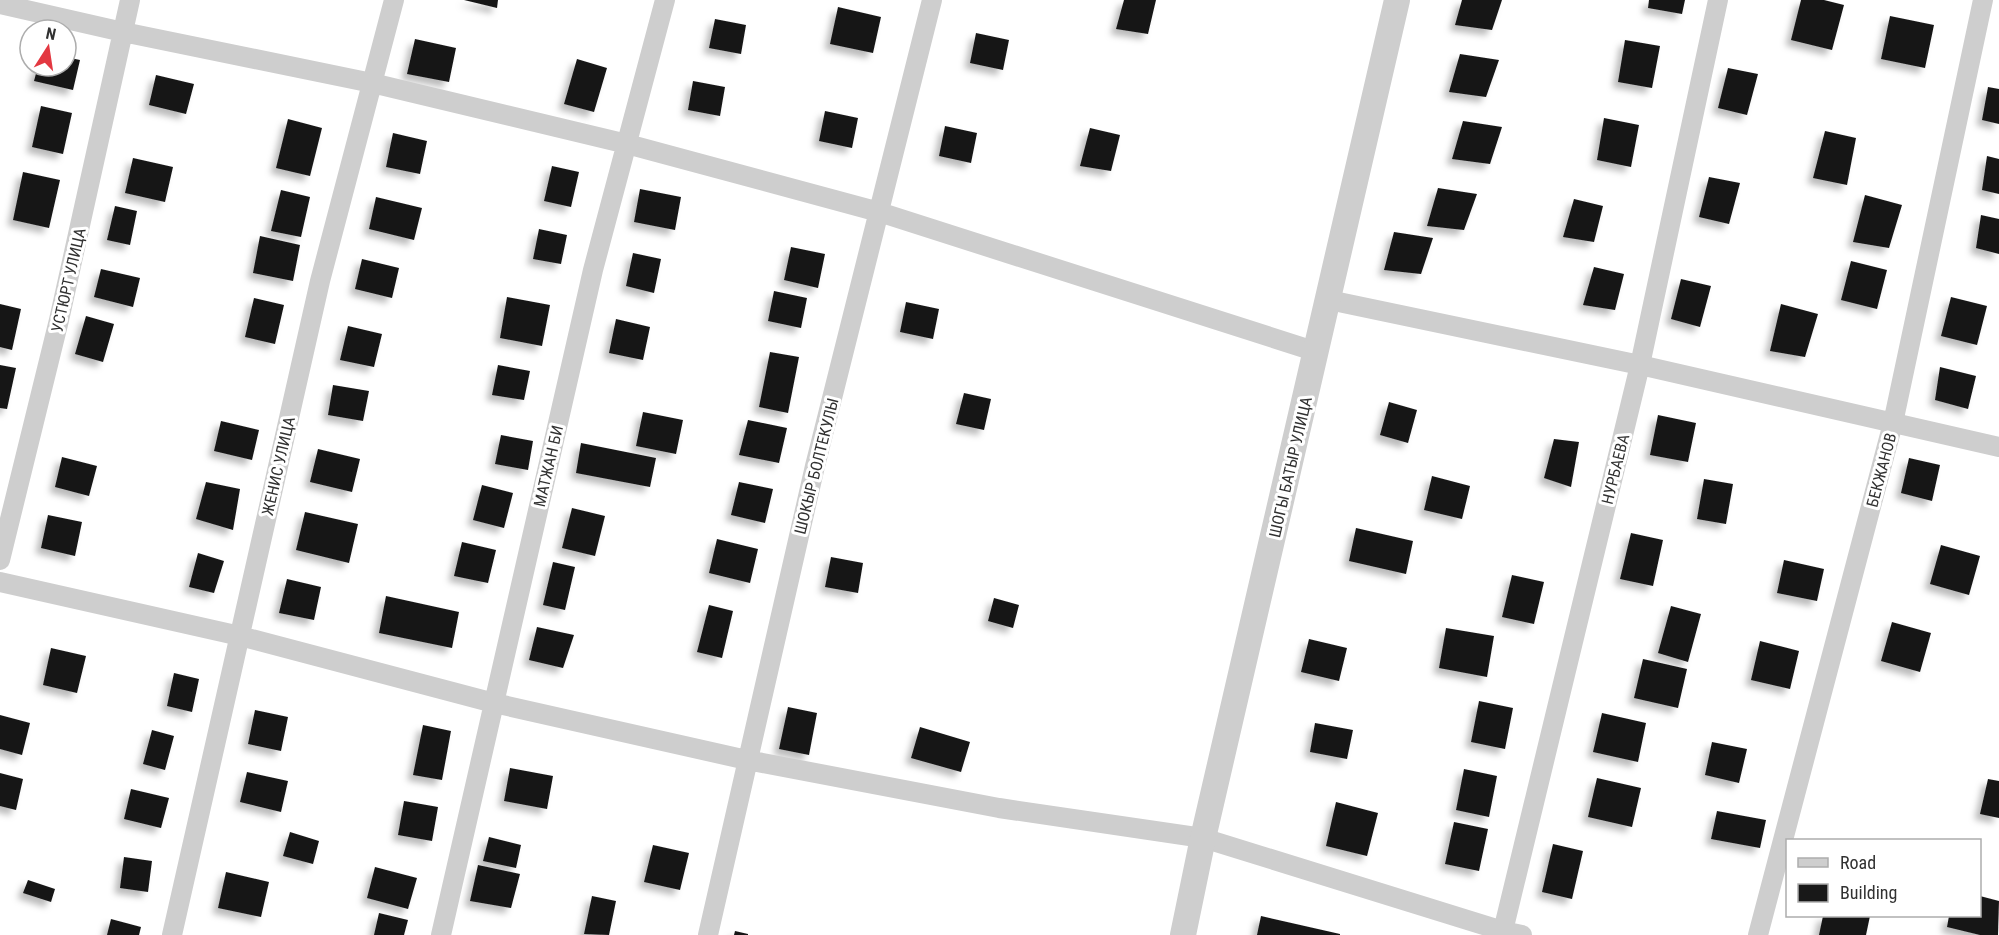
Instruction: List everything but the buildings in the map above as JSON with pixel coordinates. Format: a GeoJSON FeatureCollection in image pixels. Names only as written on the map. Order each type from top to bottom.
{"type":"FeatureCollection","features":[{"type":"Feature","properties":{"kind":"street","name":"УСТЮРТ УЛИЦА"},"geometry":{"type":"LineString","coordinates":[[0,560],[59,320],[130,0]]}},
{"type":"Feature","properties":{"kind":"street","name":"ЖЕНИС УЛИЦА"},"geometry":{"type":"LineString","coordinates":[[172,935],[320,281],[394,0]]}},
{"type":"Feature","properties":{"kind":"street","name":"МАТЖАН БИ"},"geometry":{"type":"LineString","coordinates":[[441,935],[593,270],[665,0]]}},
{"type":"Feature","properties":{"kind":"street","name":"ШОКЫР БОЛТЕКУЛЫ"},"geometry":{"type":"LineString","coordinates":[[708,935],[815,466],[932,0]]}},
{"type":"Feature","properties":{"kind":"street","name":"ШОГЫ БАТЫР УЛИЦА"},"geometry":{"type":"LineString","coordinates":[[1184,935],[1203,838],[1397,0]]}},
{"type":"Feature","properties":{"kind":"street","name":"НУРБАЕВА"},"geometry":{"type":"LineString","coordinates":[[1509,934],[1640,365],[1718,0]]}},
{"type":"Feature","properties":{"kind":"street","name":"БЕКЖАНОВ"},"geometry":{"type":"LineString","coordinates":[[1758,935],[1893,423],[1983,0]]}},
{"type":"Feature","properties":{"kind":"street"},"geometry":{"type":"LineString","coordinates":[[0,4],[123,32],[372,83],[627,144],[879,212],[1317,352]]}},
{"type":"Feature","properties":{"kind":"street"},"geometry":{"type":"LineString","coordinates":[[1329,300],[1640,365],[1999,447]]}},
{"type":"Feature","properties":{"kind":"street"},"geometry":{"type":"LineString","coordinates":[[0,582],[240,636],[494,704],[747,760],[999,808],[1203,838],[1509,934]]}}]}
